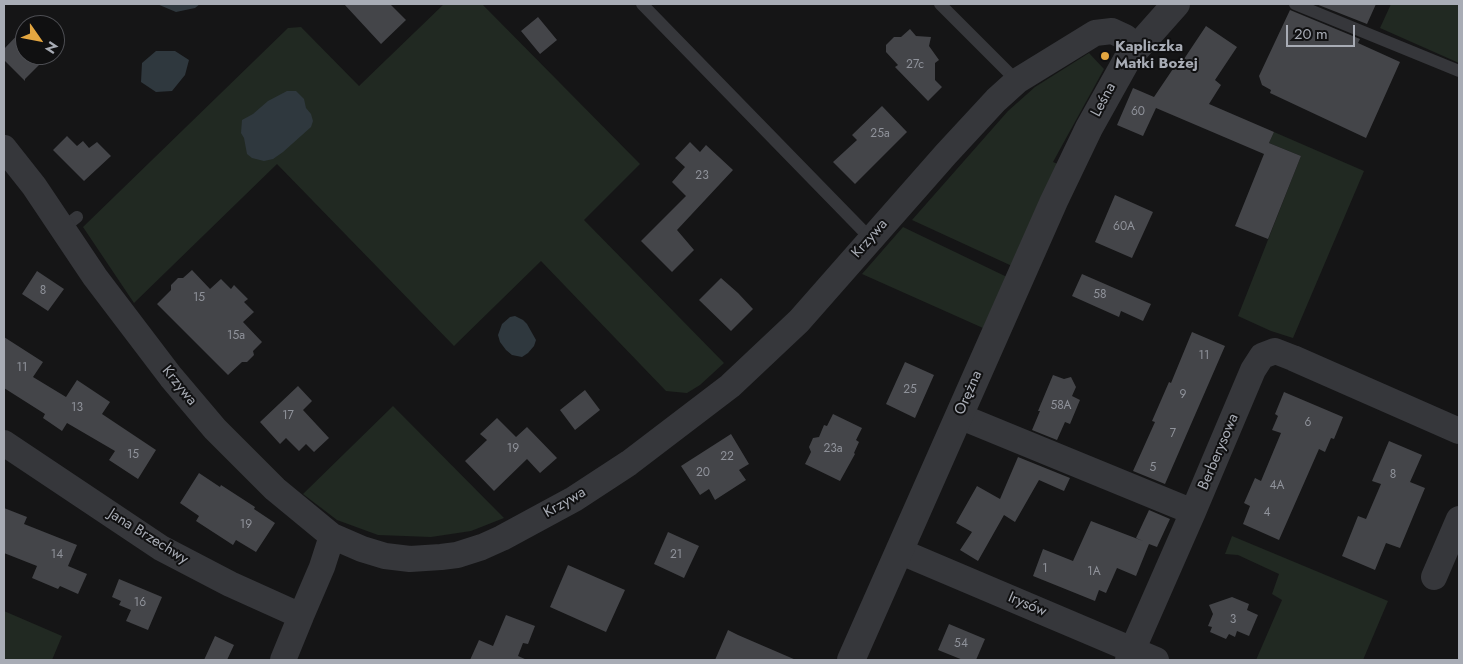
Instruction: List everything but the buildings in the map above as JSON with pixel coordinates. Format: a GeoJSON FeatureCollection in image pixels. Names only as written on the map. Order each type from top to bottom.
{"type":"FeatureCollection","features":[{"type":"Feature","properties":{"kind":"street","name":"Leśna"},"geometry":{"type":"LineString","coordinates":[[1089,128],[1121,68],[1176,4]]}},
{"type":"Feature","properties":{"kind":"street","name":"Krzywa"},"geometry":{"type":"LineString","coordinates":[[4,148],[34,186],[70,222],[95,276],[160,364],[215,429],[275,489],[332,536],[362,549],[386,556],[410,559],[441,558],[465,553],[502,538],[574,499],[629,463],[730,386],[799,321],[970,127],[1017,81],[1095,33],[1112,31],[1125,37],[1138,47]]}},
{"type":"Feature","properties":{"kind":"street","name":"Orężna"},"geometry":{"type":"LineString","coordinates":[[851,660],[1054,201],[1089,128]]}},
{"type":"Feature","properties":{"kind":"street","name":"Berberysowa"},"geometry":{"type":"LineString","coordinates":[[1130,655],[1194,512],[1253,370],[1262,356],[1275,351],[1294,358],[1459,431]]}},
{"type":"Feature","properties":{"kind":"street"},"geometry":{"type":"LineString","coordinates":[[959,416],[1194,512]]}},
{"type":"Feature","properties":{"kind":"street","name":"Jana Brzechwy"},"geometry":{"type":"LineString","coordinates":[[4,443],[161,548],[230,584],[301,616]]}},
{"type":"Feature","properties":{"kind":"street"},"geometry":{"type":"LineString","coordinates":[[1434,576],[1459,519]]}},
{"type":"Feature","properties":{"kind":"street"},"geometry":{"type":"LineString","coordinates":[[283,660],[322,566],[332,536]]}},
{"type":"Feature","properties":{"kind":"street","name":"Irysów"},"geometry":{"type":"LineString","coordinates":[[899,551],[1130,655],[1156,660]]}},
{"type":"Feature","properties":{"kind":"lane"},"geometry":{"type":"LineString","coordinates":[[642,4],[870,239]]}},
{"type":"Feature","properties":{"kind":"lane"},"geometry":{"type":"LineString","coordinates":[[940,4],[1017,81]]}},
{"type":"Feature","properties":{"kind":"lane"},"geometry":{"type":"LineString","coordinates":[[1294,4],[1459,71]]}},
{"type":"Feature","properties":{"kind":"shaded area"},"geometry":{"type":"Polygon","coordinates":[[[157,4],[200,4],[195,8],[176,12],[157,4]]]}},
{"type":"Feature","properties":{"kind":"shaded area"},"geometry":{"type":"Polygon","coordinates":[[[444,4],[482,4],[640,164],[584,220],[724,363],[700,385],[687,393],[666,391],[541,261],[454,346],[277,164],[134,303],[83,227],[288,28],[301,27],[359,86],[444,4]]]}},
{"type":"Feature","properties":{"kind":"shaded area"},"geometry":{"type":"Polygon","coordinates":[[[1391,4],[1459,4],[1459,63],[1380,28],[1391,4]]]}},
{"type":"Feature","properties":{"kind":"shaded area"},"geometry":{"type":"Polygon","coordinates":[[[156,51],[175,51],[189,60],[185,75],[172,91],[156,92],[141,82],[142,63],[156,51]]]}},
{"type":"Feature","properties":{"kind":"shaded area"},"geometry":{"type":"Polygon","coordinates":[[[1089,53],[1104,69],[1053,162],[1060,165],[1012,266],[912,220],[1008,111],[1035,87],[1089,53]]]}},
{"type":"Feature","properties":{"kind":"shaded area"},"geometry":{"type":"Polygon","coordinates":[[[287,91],[296,91],[304,99],[306,108],[311,114],[313,121],[311,127],[273,159],[264,161],[252,158],[247,154],[244,138],[241,133],[242,120],[253,114],[268,101],[287,91]]]}},
{"type":"Feature","properties":{"kind":"shaded area"},"geometry":{"type":"Polygon","coordinates":[[[1274,132],[1364,171],[1293,338],[1271,331],[1238,316],[1301,156],[1269,143],[1274,132]]]}},
{"type":"Feature","properties":{"kind":"shaded area"},"geometry":{"type":"Polygon","coordinates":[[[903,227],[1007,277],[983,328],[862,274],[903,227]]]}},
{"type":"Feature","properties":{"kind":"shaded area"},"geometry":{"type":"Polygon","coordinates":[[[515,316],[527,324],[536,340],[534,346],[522,357],[512,355],[506,350],[500,342],[498,335],[502,324],[510,317],[515,316]]]}},
{"type":"Feature","properties":{"kind":"shaded area"},"geometry":{"type":"Polygon","coordinates":[[[393,406],[504,518],[471,531],[431,537],[378,535],[337,520],[303,494],[393,406]]]}},
{"type":"Feature","properties":{"kind":"shaded area"},"geometry":{"type":"Polygon","coordinates":[[[1232,536],[1388,601],[1363,660],[1256,660],[1282,600],[1272,594],[1279,574],[1238,555],[1225,554],[1232,536]]]}},
{"type":"Feature","properties":{"kind":"shaded area"},"geometry":{"type":"Polygon","coordinates":[[[4,611],[62,636],[52,660],[4,660],[4,611]]]}},
{"type":"Feature","properties":{"kind":"place","name":"Kapliczka Matki Bożej"},"geometry":{"type":"Point","coordinates":[1105,56]}}]}
